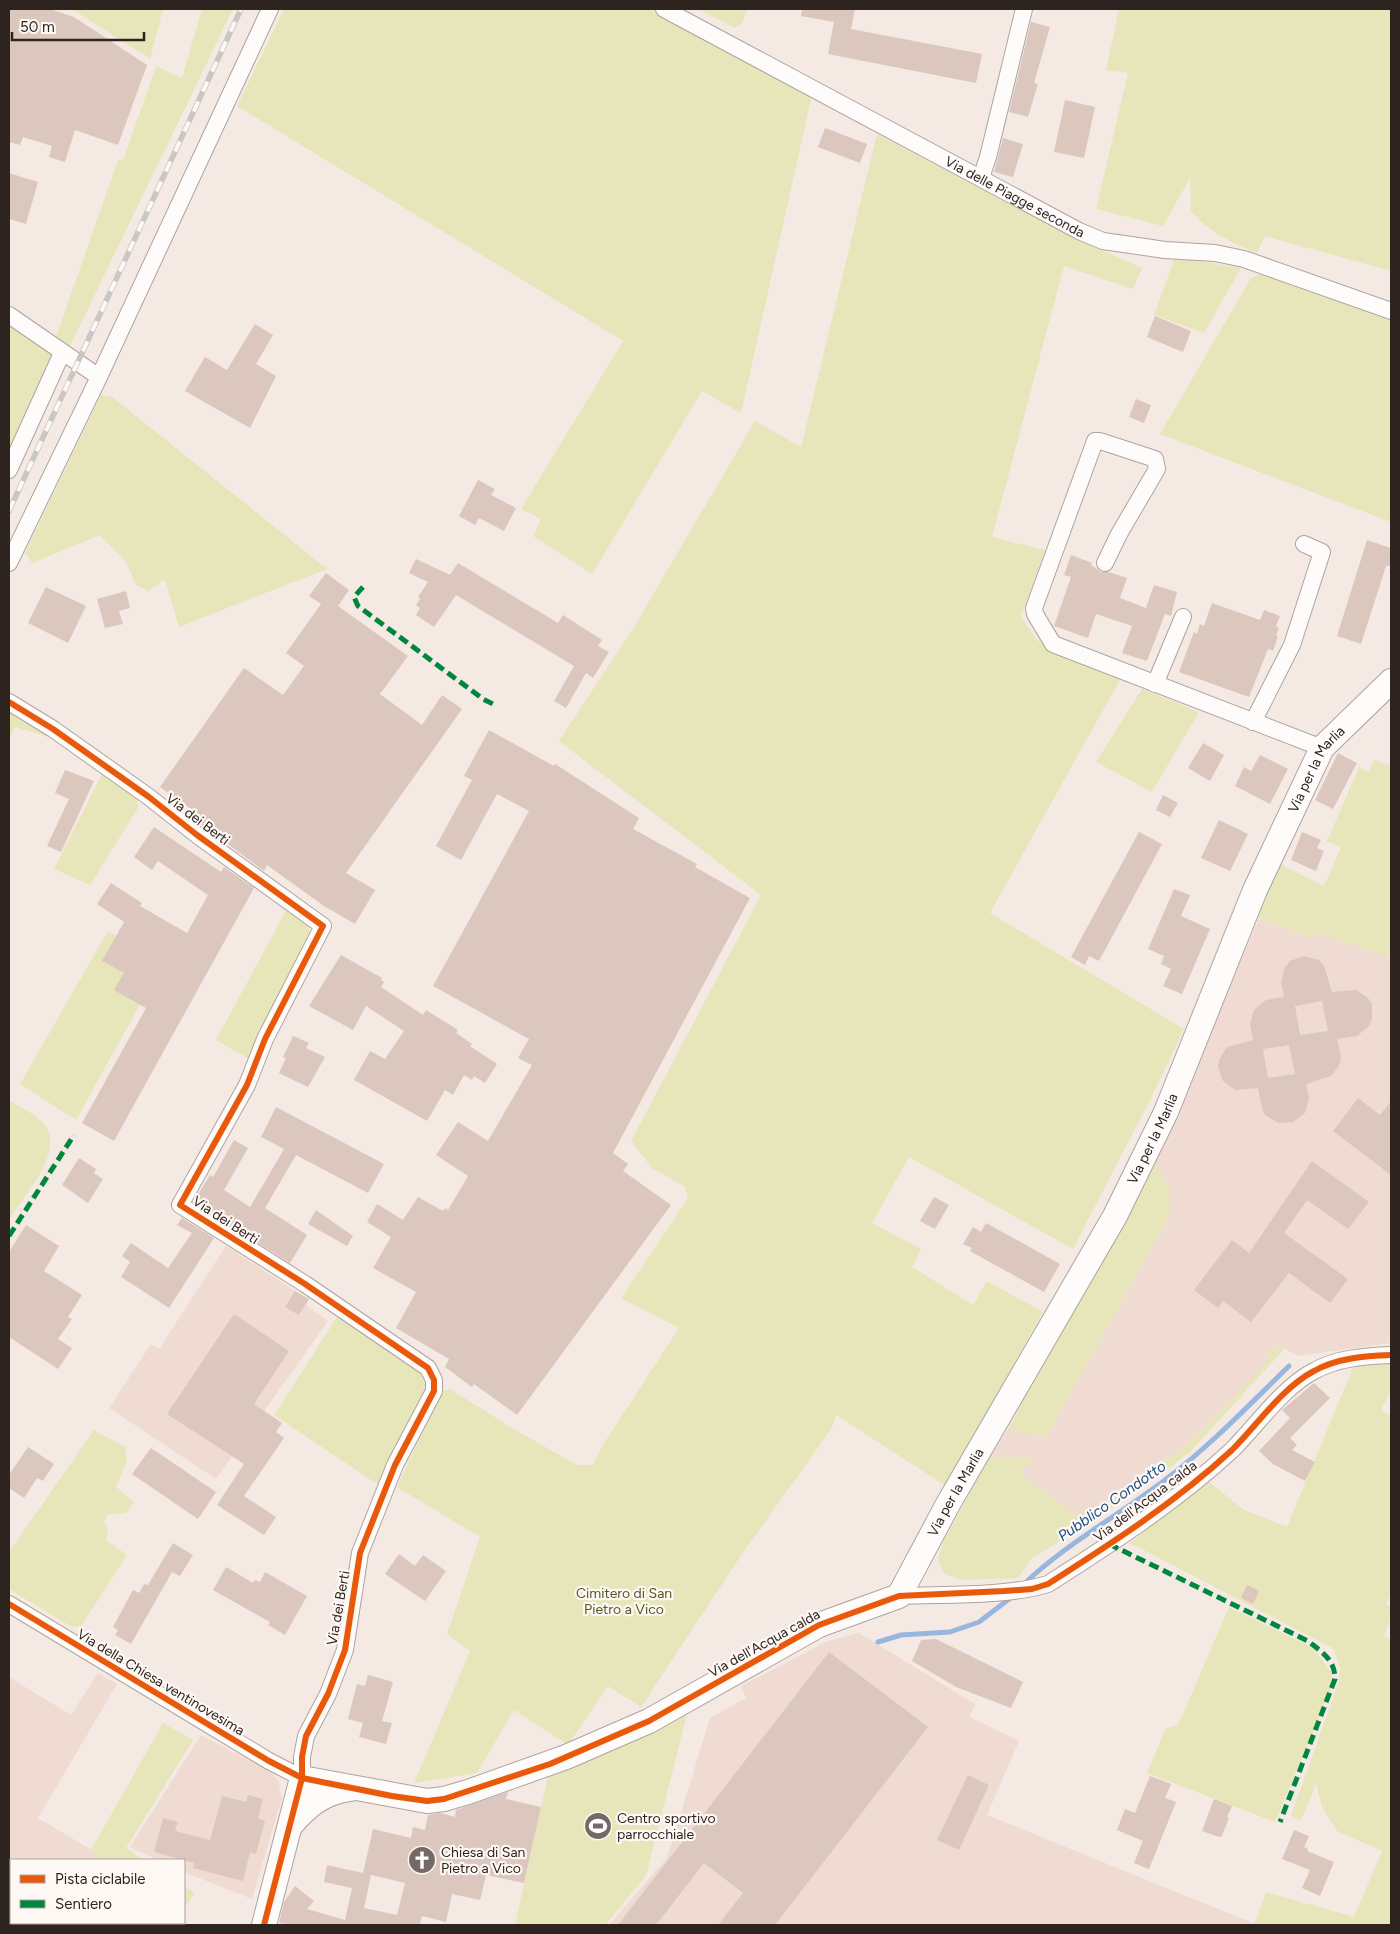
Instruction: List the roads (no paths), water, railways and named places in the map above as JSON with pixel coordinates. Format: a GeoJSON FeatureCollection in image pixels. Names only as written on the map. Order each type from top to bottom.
{"type":"FeatureCollection","features":[{"type":"Feature","properties":{"kind":"street"},"geometry":{"type":"LineString","coordinates":[[9,563],[99,377],[270,9]]}},
{"type":"Feature","properties":{"kind":"street","name":"Via delle Piagge seconda"},"geometry":{"type":"LineString","coordinates":[[664,9],[1079,231],[1103,241],[1165,250],[1215,253],[1244,259],[1391,311]]}},
{"type":"Feature","properties":{"kind":"street"},"geometry":{"type":"LineString","coordinates":[[981,178],[988,157],[1024,9]]}},
{"type":"Feature","properties":{"kind":"street"},"geometry":{"type":"LineString","coordinates":[[9,315],[99,377]]}},
{"type":"Feature","properties":{"kind":"street"},"geometry":{"type":"LineString","coordinates":[[9,470],[62,353]]}},
{"type":"Feature","properties":{"kind":"street"},"geometry":{"type":"LineString","coordinates":[[1105,563],[1119,534],[1157,469],[1155,459],[1095,441],[1034,608],[1035,614],[1053,644],[1322,748]]}},
{"type":"Feature","properties":{"kind":"street"},"geometry":{"type":"LineString","coordinates":[[1253,722],[1292,645],[1322,552],[1304,544]]}},
{"type":"Feature","properties":{"kind":"street"},"geometry":{"type":"LineString","coordinates":[[1155,684],[1183,617]]}},
{"type":"Feature","properties":{"kind":"street","name":"Via per la Marlia"},"geometry":{"type":"LineString","coordinates":[[899,1596],[948,1504],[1119,1207],[1166,1112],[1255,890],[1322,748],[1391,681]]}},
{"type":"Feature","properties":{"kind":"street","name":"Via dei Berti"},"geometry":{"type":"LineString","coordinates":[[9,702],[53,729],[149,797],[197,835],[323,926],[265,1039],[247,1085],[180,1206],[305,1284],[428,1368],[434,1380],[434,1391],[395,1465],[360,1554],[345,1650],[328,1694],[306,1736],[302,1757],[302,1778]]}},
{"type":"Feature","properties":{"kind":"street","name":"Via dell'Acqua calda"},"geometry":{"type":"LineString","coordinates":[[264,1925],[302,1778],[427,1801],[444,1799],[550,1764],[648,1721],[819,1624],[899,1596],[1032,1589],[1048,1584],[1167,1504],[1232,1450],[1287,1392],[1312,1371],[1349,1358],[1391,1355]]}},
{"type":"Feature","properties":{"kind":"street","name":"Via della Chiesa ventinovesima"},"geometry":{"type":"LineString","coordinates":[[9,1604],[268,1761],[302,1778]]}},
{"type":"Feature","properties":{"kind":"street","name":"Via dell'Acqua calda"},"geometry":{"type":"LineString","coordinates":[[290,1827],[305,1808],[324,1796],[354,1789]]}},
{"type":"Feature","properties":{"kind":"waterway","name":"Pubblico Condotto"},"geometry":{"type":"LineString","coordinates":[[1024,1584],[1057,1556],[1182,1467],[1229,1425],[1289,1366]]}},
{"type":"Feature","properties":{"kind":"waterway","name":"Pubblico Condotto"},"geometry":{"type":"LineString","coordinates":[[878,1642],[901,1635],[950,1632],[979,1622],[1013,1596]]}},
{"type":"Feature","properties":{"kind":"railway"},"geometry":{"type":"LineString","coordinates":[[9,511],[241,9]]}},
{"type":"Feature","properties":{"kind":"place","name":"Centro sportivo parrocchiale"},"geometry":{"type":"Point","coordinates":[598,1826]}},
{"type":"Feature","properties":{"kind":"place","name":"Chiesa di San Pietro a Vico"},"geometry":{"type":"Point","coordinates":[422,1860]}},
{"type":"Feature","properties":{"kind":"park label","name":"Cimitero di San Pietro a Vico"},"geometry":{"type":"Point","coordinates":[624,1602]}}]}
